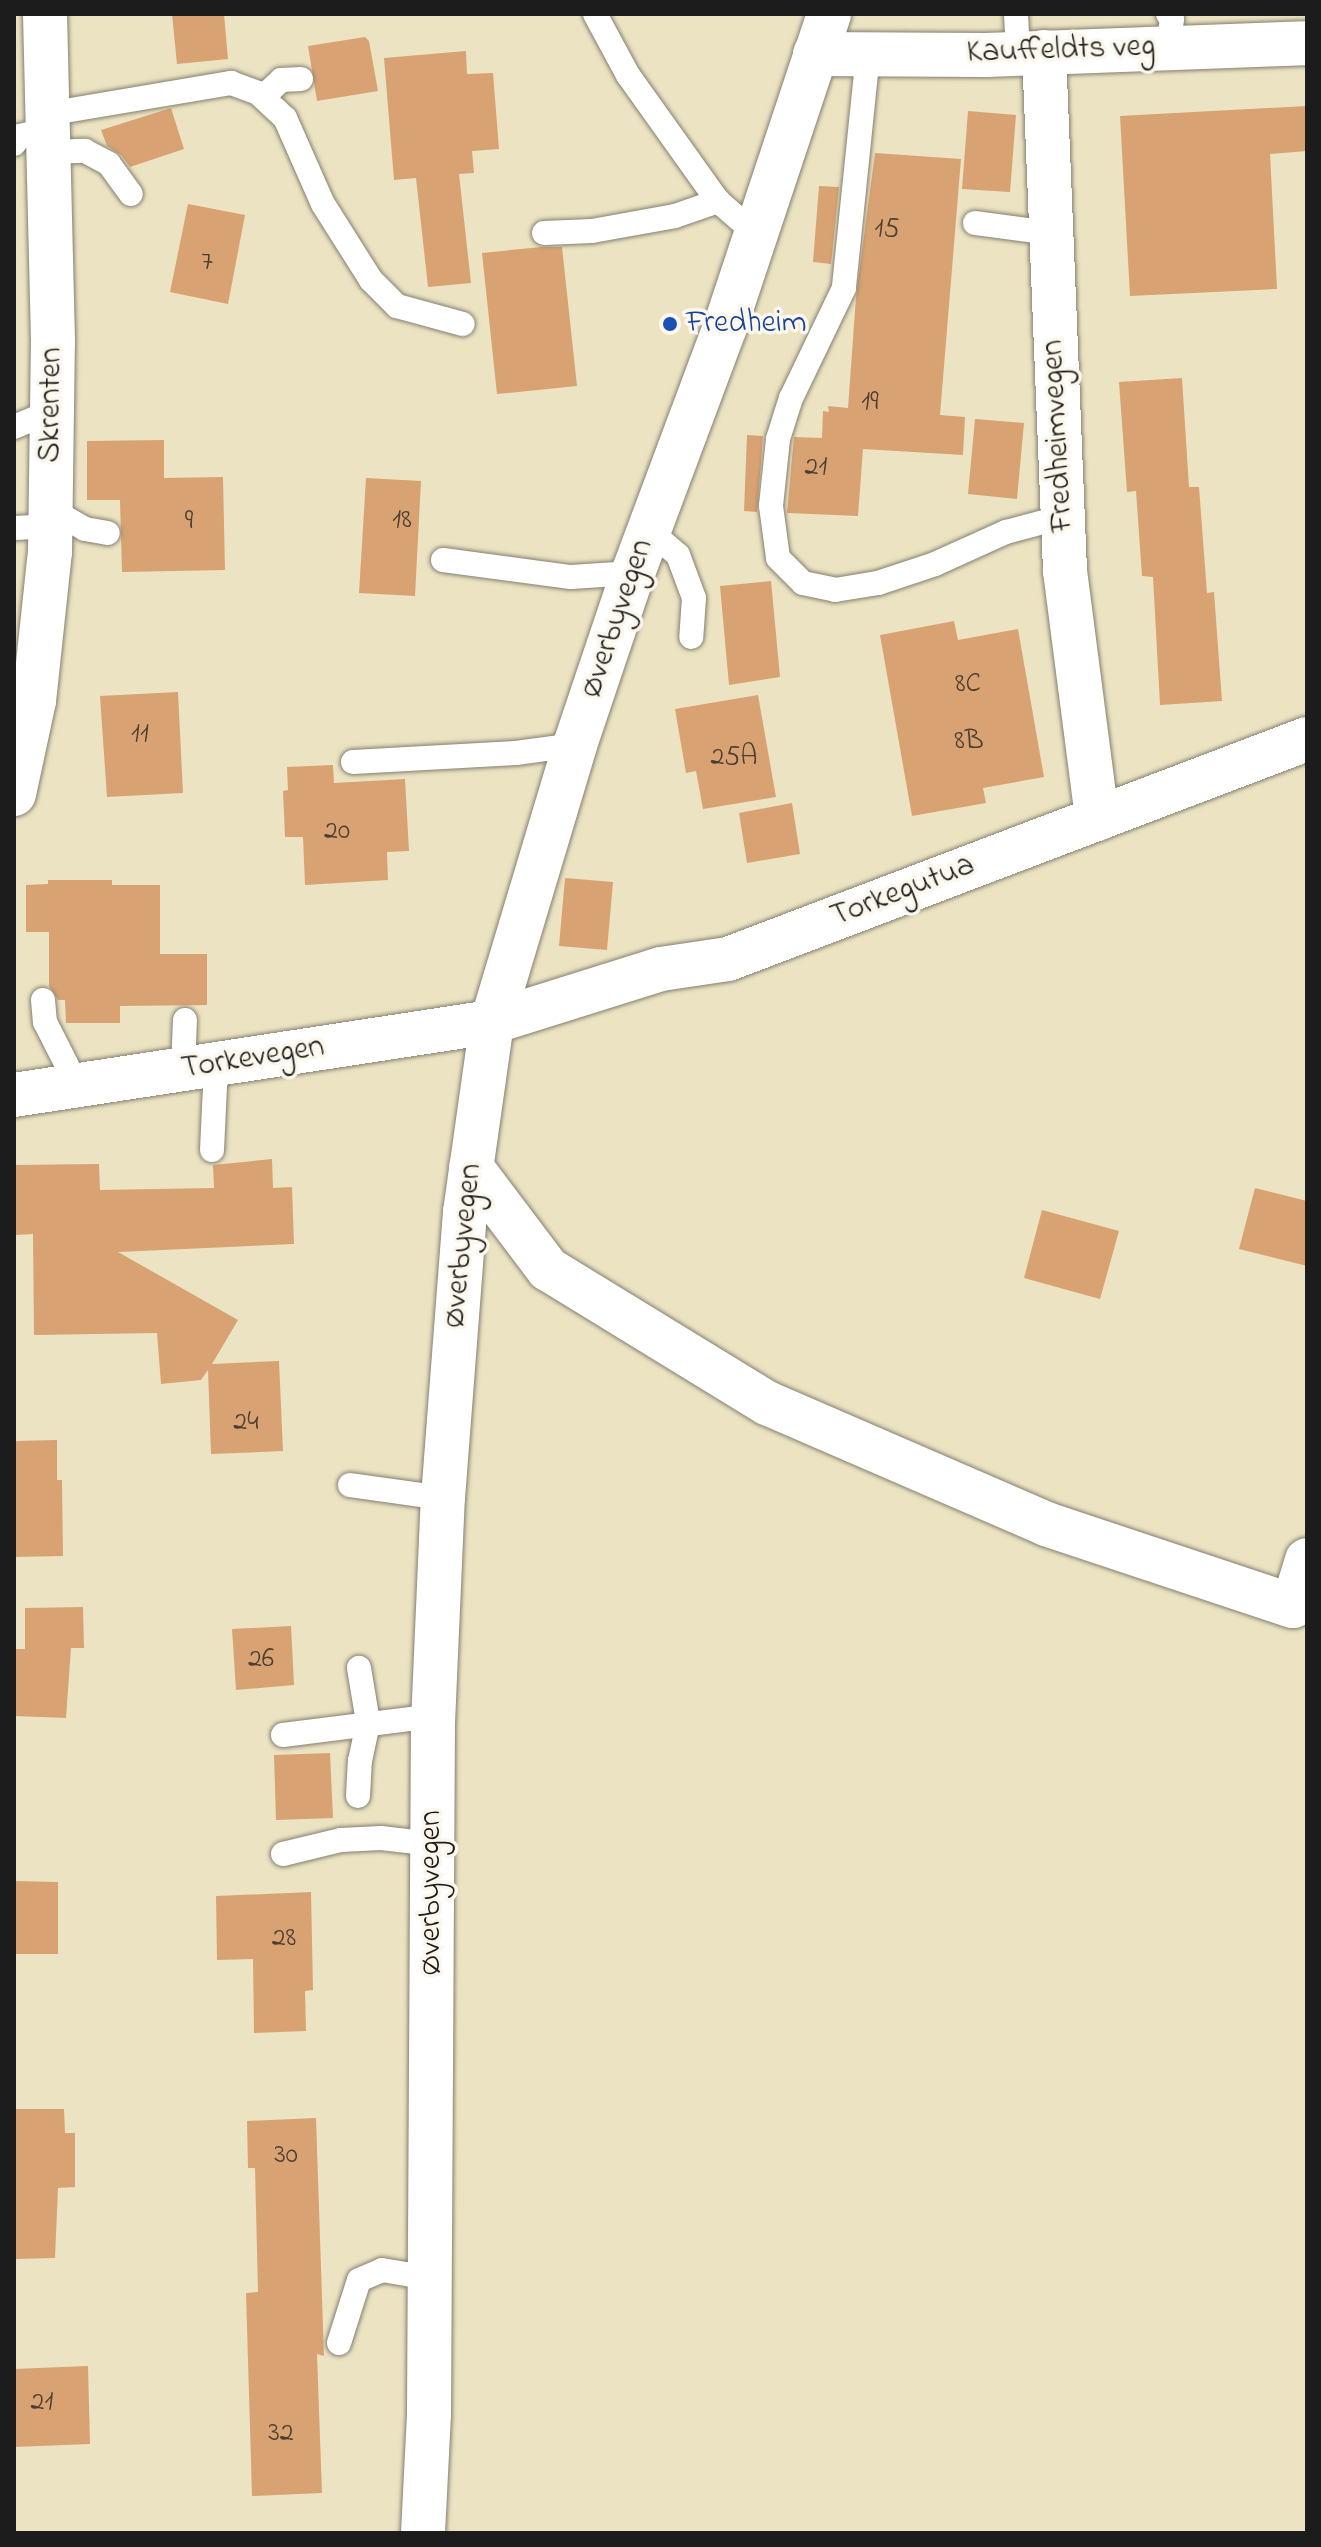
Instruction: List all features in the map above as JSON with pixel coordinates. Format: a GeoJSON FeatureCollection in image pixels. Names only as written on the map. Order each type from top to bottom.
{"type":"FeatureCollection","features":[{"type":"Feature","properties":{"kind":"street","name":"Skrenten"},"geometry":{"type":"LineString","coordinates":[[14,794],[38,521],[33,419],[39,135],[45,14]]}},
{"type":"Feature","properties":{"kind":"street","name":"Øverbyvegen"},"geometry":{"type":"LineString","coordinates":[[423,2533],[429,2413],[433,1716],[443,1498],[471,1167],[492,1022],[575,745],[633,573],[721,339],[829,14]]}},
{"type":"Feature","properties":{"kind":"street","name":"Kauffeldts veg"},"geometry":{"type":"LineString","coordinates":[[815,54],[868,54],[1168,31],[1307,43]]}},
{"type":"Feature","properties":{"kind":"street","name":"Fredheimvegen"},"geometry":{"type":"LineString","coordinates":[[1026,40],[1050,233],[1065,571],[1097,819]]}},
{"type":"Feature","properties":{"kind":"street","name":"Torkegutua"},"geometry":{"type":"LineString","coordinates":[[492,1022],[661,969],[728,959],[1307,739]]}},
{"type":"Feature","properties":{"kind":"street","name":"Torkevegen"},"geometry":{"type":"LineString","coordinates":[[15,1098],[77,1085],[492,1022]]}},
{"type":"Feature","properties":{"kind":"street"},"geometry":{"type":"LineString","coordinates":[[471,1167],[548,1269],[767,1403],[1046,1524],[1293,1606],[1307,1560]]}},
{"type":"Feature","properties":{"kind":"lane"},"geometry":{"type":"LineString","coordinates":[[595,14],[628,75],[718,201],[756,234]]}},
{"type":"Feature","properties":{"kind":"lane"},"geometry":{"type":"LineString","coordinates":[[868,54],[844,288],[791,398],[778,439],[771,506],[778,558],[803,583],[835,590],[878,583],[935,564],[1006,532],[1062,517]]}},
{"type":"Feature","properties":{"kind":"lane"},"geometry":{"type":"LineString","coordinates":[[263,97],[281,80],[301,79]]}},
{"type":"Feature","properties":{"kind":"lane"},"geometry":{"type":"LineString","coordinates":[[39,135],[231,83],[263,97],[285,118],[323,204],[371,280],[397,306],[423,316],[463,324]]}},
{"type":"Feature","properties":{"kind":"lane"},"geometry":{"type":"LineString","coordinates":[[39,135],[85,151],[109,164],[131,194]]}},
{"type":"Feature","properties":{"kind":"lane"},"geometry":{"type":"LineString","coordinates":[[544,233],[592,231],[675,216],[718,201]]}},
{"type":"Feature","properties":{"kind":"lane"},"geometry":{"type":"LineString","coordinates":[[975,223],[1050,233]]}},
{"type":"Feature","properties":{"kind":"lane"},"geometry":{"type":"LineString","coordinates":[[38,521],[108,533]]}},
{"type":"Feature","properties":{"kind":"lane"},"geometry":{"type":"LineString","coordinates":[[649,530],[678,555],[694,598],[691,637]]}},
{"type":"Feature","properties":{"kind":"lane"},"geometry":{"type":"LineString","coordinates":[[443,560],[571,577],[633,573]]}},
{"type":"Feature","properties":{"kind":"lane"},"geometry":{"type":"LineString","coordinates":[[353,762],[516,753],[575,745]]}},
{"type":"Feature","properties":{"kind":"lane"},"geometry":{"type":"LineString","coordinates":[[43,1000],[45,1022],[77,1085]]}},
{"type":"Feature","properties":{"kind":"lane"},"geometry":{"type":"LineString","coordinates":[[185,1020],[199,1067],[212,1150]]}},
{"type":"Feature","properties":{"kind":"lane"},"geometry":{"type":"LineString","coordinates":[[350,1485],[443,1498]]}},
{"type":"Feature","properties":{"kind":"lane"},"geometry":{"type":"LineString","coordinates":[[358,1796],[360,1761],[368,1722],[359,1668]]}},
{"type":"Feature","properties":{"kind":"lane"},"geometry":{"type":"LineString","coordinates":[[283,1735],[433,1716]]}},
{"type":"Feature","properties":{"kind":"lane"},"geometry":{"type":"LineString","coordinates":[[283,1854],[341,1840],[381,1838],[432,1844]]}},
{"type":"Feature","properties":{"kind":"lane"},"geometry":{"type":"LineString","coordinates":[[339,2343],[359,2280],[382,2270],[430,2278]]}},
{"type":"Feature","properties":{"kind":"building"},"geometry":{"type":"Polygon","coordinates":[[[172,14],[224,14],[228,59],[177,64],[172,14]]]}},
{"type":"Feature","properties":{"kind":"building"},"geometry":{"type":"Polygon","coordinates":[[[365,37],[369,41],[378,91],[317,101],[308,46],[365,37]]]}},
{"type":"Feature","properties":{"kind":"building"},"geometry":{"type":"Polygon","coordinates":[[[466,51],[467,74],[493,73],[499,149],[472,151],[474,173],[459,174],[471,283],[428,287],[416,178],[394,180],[384,58],[466,51]]]}},
{"type":"Feature","properties":{"kind":"building"},"geometry":{"type":"Polygon","coordinates":[[[1307,106],[1307,151],[1270,154],[1277,289],[1130,296],[1120,116],[1307,106]]]}},
{"type":"Feature","properties":{"kind":"building"},"geometry":{"type":"Polygon","coordinates":[[[171,108],[184,149],[130,167],[121,155],[107,146],[101,130],[171,108]]]}},
{"type":"Feature","properties":{"kind":"building"},"geometry":{"type":"Polygon","coordinates":[[[968,111],[1016,115],[1010,192],[962,189],[968,111]]]}},
{"type":"Feature","properties":{"kind":"building"},"geometry":{"type":"Polygon","coordinates":[[[875,153],[961,159],[940,415],[965,417],[963,455],[863,449],[858,516],[787,513],[794,437],[822,438],[823,411],[829,412],[828,406],[848,408],[856,297],[875,153]]]}},
{"type":"Feature","properties":{"kind":"building"},"geometry":{"type":"Polygon","coordinates":[[[819,186],[839,187],[831,264],[813,262],[819,186]]]}},
{"type":"Feature","properties":{"kind":"building"},"geometry":{"type":"Polygon","coordinates":[[[188,204],[245,215],[228,304],[170,292],[188,204]]]}},
{"type":"Feature","properties":{"kind":"building"},"geometry":{"type":"Polygon","coordinates":[[[562,247],[577,386],[497,394],[482,253],[562,247]]]}},
{"type":"Feature","properties":{"kind":"building"},"geometry":{"type":"Polygon","coordinates":[[[1182,378],[1189,487],[1199,487],[1207,593],[1214,592],[1222,701],[1160,705],[1153,577],[1142,576],[1136,491],[1127,492],[1119,382],[1182,378]]]}},
{"type":"Feature","properties":{"kind":"building"},"geometry":{"type":"Polygon","coordinates":[[[975,419],[1024,423],[1017,499],[968,494],[975,419]]]}},
{"type":"Feature","properties":{"kind":"building"},"geometry":{"type":"Polygon","coordinates":[[[747,435],[763,436],[757,512],[744,511],[747,435]]]}},
{"type":"Feature","properties":{"kind":"building"},"geometry":{"type":"Polygon","coordinates":[[[164,440],[164,478],[223,477],[225,570],[122,572],[120,500],[87,500],[87,441],[164,440]]]}},
{"type":"Feature","properties":{"kind":"building"},"geometry":{"type":"Polygon","coordinates":[[[366,478],[421,481],[415,596],[359,593],[366,478]]]}},
{"type":"Feature","properties":{"kind":"building"},"geometry":{"type":"Polygon","coordinates":[[[771,581],[780,677],[729,685],[720,586],[771,581]]]}},
{"type":"Feature","properties":{"kind":"building"},"geometry":{"type":"Polygon","coordinates":[[[954,621],[958,640],[1018,629],[1044,777],[983,788],[986,803],[912,816],[880,635],[954,621]]]}},
{"type":"Feature","properties":{"kind":"building"},"geometry":{"type":"Polygon","coordinates":[[[178,692],[183,793],[107,797],[100,696],[178,692]]]}},
{"type":"Feature","properties":{"kind":"building"},"geometry":{"type":"Polygon","coordinates":[[[758,695],[776,797],[703,809],[696,771],[686,773],[675,709],[758,695]]]}},
{"type":"Feature","properties":{"kind":"building"},"geometry":{"type":"Polygon","coordinates":[[[333,765],[334,783],[405,779],[409,851],[387,852],[388,880],[305,885],[303,837],[285,837],[283,791],[288,790],[287,767],[333,765]]]}},
{"type":"Feature","properties":{"kind":"building"},"geometry":{"type":"Polygon","coordinates":[[[792,803],[800,854],[747,863],[739,813],[792,803]]]}},
{"type":"Feature","properties":{"kind":"building"},"geometry":{"type":"Polygon","coordinates":[[[565,878],[613,882],[607,950],[559,946],[565,878]]]}},
{"type":"Feature","properties":{"kind":"building"},"geometry":{"type":"Polygon","coordinates":[[[48,880],[112,880],[112,885],[160,885],[160,954],[207,954],[207,1005],[120,1006],[120,1023],[66,1023],[65,1000],[58,1000],[49,986],[49,932],[26,932],[26,885],[48,884],[48,880]]]}},
{"type":"Feature","properties":{"kind":"building"},"geometry":{"type":"Polygon","coordinates":[[[272,1159],[273,1188],[292,1187],[294,1244],[118,1252],[238,1320],[212,1364],[279,1361],[283,1451],[211,1454],[208,1370],[201,1380],[161,1384],[157,1333],[34,1335],[33,1234],[15,1235],[14,1165],[99,1164],[100,1190],[214,1188],[213,1165],[272,1159]]]}},
{"type":"Feature","properties":{"kind":"building"},"geometry":{"type":"Polygon","coordinates":[[[1255,1188],[1307,1201],[1307,1266],[1239,1249],[1255,1188]]]}},
{"type":"Feature","properties":{"kind":"building"},"geometry":{"type":"Polygon","coordinates":[[[1042,1210],[1119,1231],[1100,1299],[1024,1278],[1042,1210]]]}},
{"type":"Feature","properties":{"kind":"building"},"geometry":{"type":"Polygon","coordinates":[[[57,1440],[57,1480],[62,1480],[63,1556],[14,1557],[14,1441],[57,1440]]]}},
{"type":"Feature","properties":{"kind":"building"},"geometry":{"type":"Polygon","coordinates":[[[83,1607],[84,1648],[71,1648],[66,1718],[14,1716],[14,1649],[25,1649],[25,1608],[83,1607]]]}},
{"type":"Feature","properties":{"kind":"building"},"geometry":{"type":"Polygon","coordinates":[[[291,1626],[294,1685],[236,1690],[232,1629],[291,1626]]]}},
{"type":"Feature","properties":{"kind":"building"},"geometry":{"type":"Polygon","coordinates":[[[330,1753],[333,1818],[276,1820],[274,1755],[330,1753]]]}},
{"type":"Feature","properties":{"kind":"building"},"geometry":{"type":"Polygon","coordinates":[[[14,1881],[58,1882],[58,1954],[14,1954],[14,1881]]]}},
{"type":"Feature","properties":{"kind":"building"},"geometry":{"type":"Polygon","coordinates":[[[311,1892],[313,1990],[305,1991],[306,2031],[254,2033],[253,1959],[217,1960],[216,1896],[311,1892]]]}},
{"type":"Feature","properties":{"kind":"building"},"geometry":{"type":"Polygon","coordinates":[[[14,2109],[64,2109],[65,2133],[75,2133],[75,2187],[58,2188],[55,2258],[14,2259],[14,2109]]]}},
{"type":"Feature","properties":{"kind":"building"},"geometry":{"type":"Polygon","coordinates":[[[316,2118],[324,2356],[317,2354],[322,2493],[252,2496],[246,2293],[258,2292],[255,2168],[248,2168],[247,2121],[316,2118]]]}},
{"type":"Feature","properties":{"kind":"building"},"geometry":{"type":"Polygon","coordinates":[[[88,2366],[90,2444],[14,2447],[14,2369],[88,2366]]]}},
{"type":"Feature","properties":{"kind":"place","name":"Fredheim"},"geometry":{"type":"Point","coordinates":[670,324]}}]}
